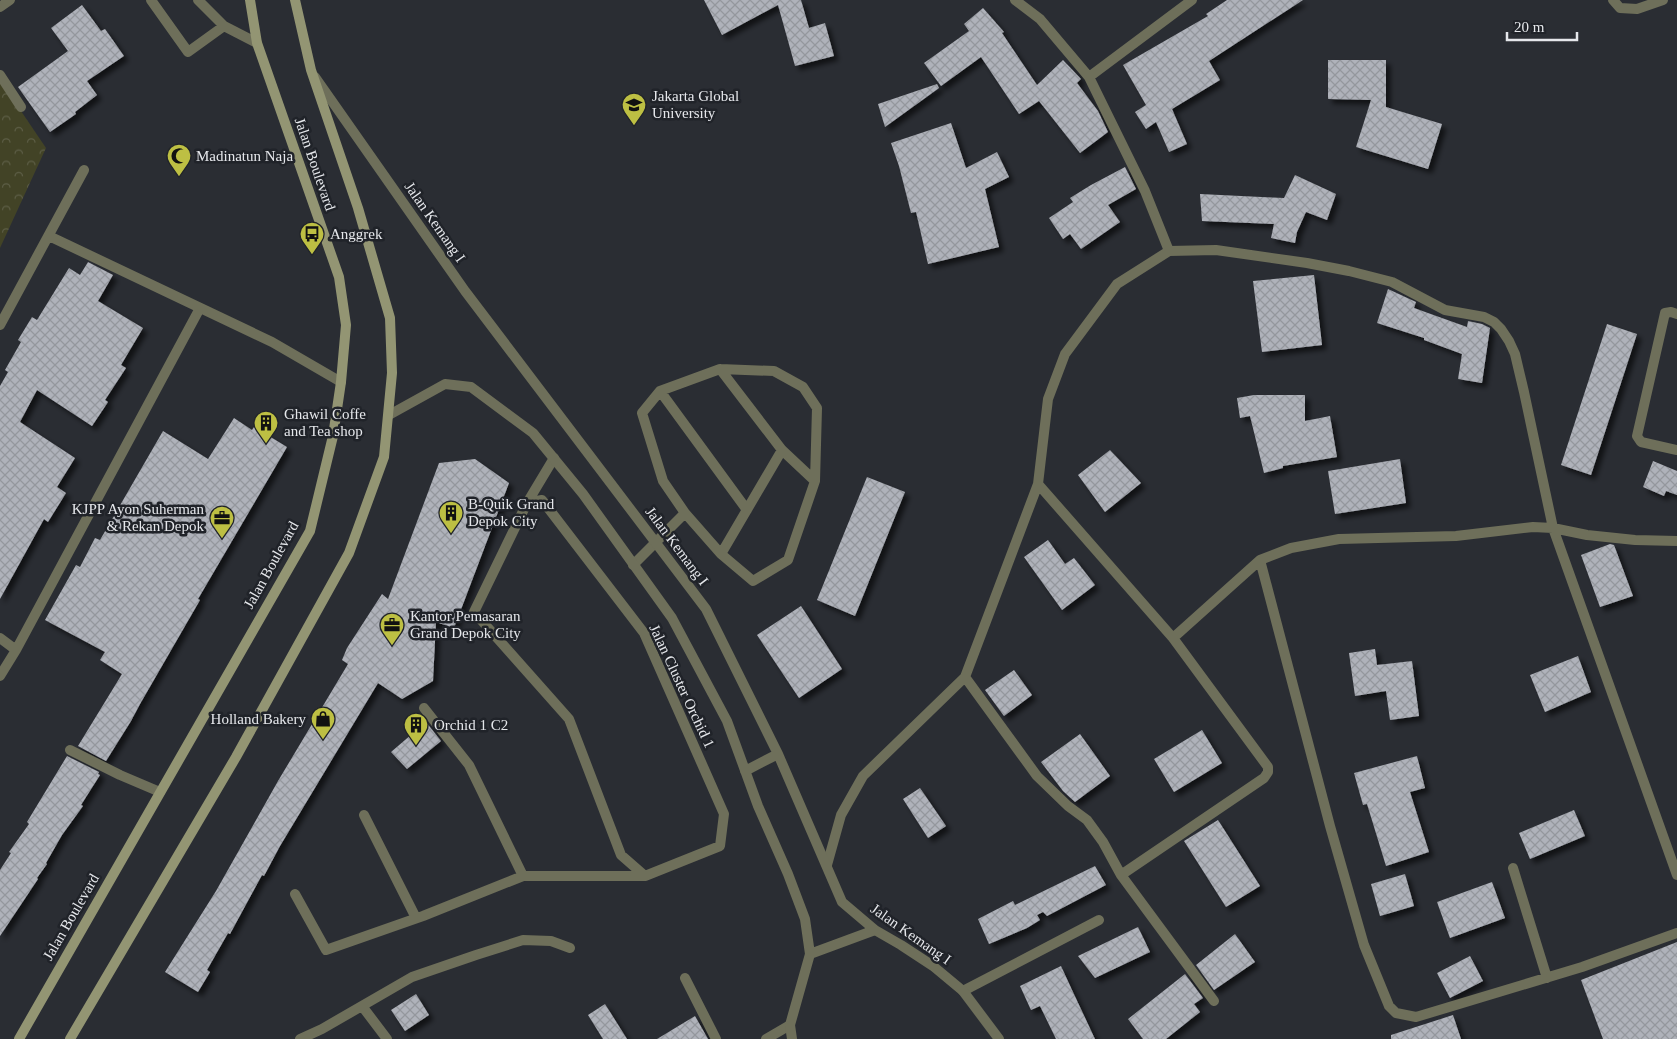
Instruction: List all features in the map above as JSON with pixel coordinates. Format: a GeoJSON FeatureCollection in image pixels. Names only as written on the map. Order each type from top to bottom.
{"type":"FeatureCollection","features":[{"type":"Feature","properties":{"kind":"main road","name":"Jalan Boulevard"},"geometry":{"type":"LineString","coordinates":[[19,1039],[310,531],[333,436],[341,382],[346,325],[339,277],[257,43],[250,0]]}},
{"type":"Feature","properties":{"kind":"main road","name":"Jalan Boulevard"},"geometry":{"type":"LineString","coordinates":[[70,1039],[236,757],[349,553],[384,458],[392,373],[390,318],[358,208],[311,70],[295,0]]}},
{"type":"Feature","properties":{"kind":"street"},"geometry":{"type":"LineString","coordinates":[[0,7],[10,0]]}},
{"type":"Feature","properties":{"kind":"street"},"geometry":{"type":"LineString","coordinates":[[151,0],[188,52],[224,26]]}},
{"type":"Feature","properties":{"kind":"street"},"geometry":{"type":"LineString","coordinates":[[198,0],[224,26],[257,43]]}},
{"type":"Feature","properties":{"kind":"street"},"geometry":{"type":"LineString","coordinates":[[1015,0],[1040,19],[1089,77],[1145,190],[1169,251]]}},
{"type":"Feature","properties":{"kind":"street"},"geometry":{"type":"LineString","coordinates":[[1089,77],[1191,0]]}},
{"type":"Feature","properties":{"kind":"street"},"geometry":{"type":"LineString","coordinates":[[1613,0],[1620,8],[1637,9],[1664,0]]}},
{"type":"Feature","properties":{"kind":"street","name":"Jalan Kemang I"},"geometry":{"type":"LineString","coordinates":[[311,70],[465,291],[706,609],[778,754],[842,902],[875,930],[933,966],[963,991],[999,1039]]}},
{"type":"Feature","properties":{"kind":"street"},"geometry":{"type":"LineString","coordinates":[[0,75],[21,107]]}},
{"type":"Feature","properties":{"kind":"street"},"geometry":{"type":"LineString","coordinates":[[0,325],[84,170]]}},
{"type":"Feature","properties":{"kind":"street"},"geometry":{"type":"LineString","coordinates":[[49,236],[272,342],[341,382]]}},
{"type":"Feature","properties":{"kind":"street"},"geometry":{"type":"LineString","coordinates":[[827,865],[841,815],[863,776],[966,677],[1038,484],[1048,399],[1065,354],[1117,284],[1169,251],[1216,250],[1349,271],[1392,282],[1445,310],[1484,317],[1494,322],[1501,329],[1509,340],[1515,354],[1553,528],[1677,875]]}},
{"type":"Feature","properties":{"kind":"street"},"geometry":{"type":"LineString","coordinates":[[0,676],[16,650],[200,308]]}},
{"type":"Feature","properties":{"kind":"street"},"geometry":{"type":"LineString","coordinates":[[1677,314],[1665,313],[1637,436],[1641,442],[1677,450]]}},
{"type":"Feature","properties":{"kind":"street"},"geometry":{"type":"LineString","coordinates":[[720,369],[782,450],[815,481]]}},
{"type":"Feature","properties":{"kind":"street"},"geometry":{"type":"LineString","coordinates":[[720,369],[774,370],[803,387],[817,408],[815,481],[788,560],[753,581],[721,554],[685,513],[664,481],[642,413],[660,392],[720,369]]}},
{"type":"Feature","properties":{"kind":"street"},"geometry":{"type":"LineString","coordinates":[[389,415],[445,384],[471,387],[533,433],[582,494],[672,618],[727,721],[758,806],[788,874],[805,919],[810,954],[790,1025],[792,1039]]}},
{"type":"Feature","properties":{"kind":"street"},"geometry":{"type":"LineString","coordinates":[[660,392],[747,510]]}},
{"type":"Feature","properties":{"kind":"street"},"geometry":{"type":"LineString","coordinates":[[721,554],[782,450]]}},
{"type":"Feature","properties":{"kind":"street"},"geometry":{"type":"LineString","coordinates":[[554,458],[527,503],[474,612],[569,719],[621,854],[645,876]]}},
{"type":"Feature","properties":{"kind":"street"},"geometry":{"type":"LineString","coordinates":[[1038,484],[1173,638],[1268,767],[1268,772],[1264,778],[1121,875]]}},
{"type":"Feature","properties":{"kind":"street","name":"Jalan Cluster Orchid 1"},"geometry":{"type":"LineString","coordinates":[[295,894],[326,950],[416,918],[523,876],[645,876],[720,846],[724,814],[644,633],[542,500],[527,503]]}},
{"type":"Feature","properties":{"kind":"street"},"geometry":{"type":"LineString","coordinates":[[633,565],[685,513]]}},
{"type":"Feature","properties":{"kind":"street"},"geometry":{"type":"LineString","coordinates":[[1173,638],[1260,560],[1291,548],[1339,539],[1456,536],[1533,527],[1553,528],[1586,535],[1635,540],[1677,541]]}},
{"type":"Feature","properties":{"kind":"street"},"geometry":{"type":"LineString","coordinates":[[1260,560],[1330,826],[1364,945],[1389,1006],[1396,1013],[1416,1017],[1582,967],[1677,933]]}},
{"type":"Feature","properties":{"kind":"street"},"geometry":{"type":"LineString","coordinates":[[0,638],[16,650]]}},
{"type":"Feature","properties":{"kind":"street"},"geometry":{"type":"LineString","coordinates":[[966,677],[1037,776],[1068,806],[1087,820],[1121,875],[1214,1001]]}},
{"type":"Feature","properties":{"kind":"street"},"geometry":{"type":"LineString","coordinates":[[424,708],[469,765],[523,876]]}},
{"type":"Feature","properties":{"kind":"street"},"geometry":{"type":"LineString","coordinates":[[70,750],[120,775],[160,792]]}},
{"type":"Feature","properties":{"kind":"street"},"geometry":{"type":"LineString","coordinates":[[745,771],[778,754]]}},
{"type":"Feature","properties":{"kind":"street"},"geometry":{"type":"LineString","coordinates":[[364,815],[416,918]]}},
{"type":"Feature","properties":{"kind":"street"},"geometry":{"type":"LineString","coordinates":[[1513,868],[1547,978]]}},
{"type":"Feature","properties":{"kind":"street"},"geometry":{"type":"LineString","coordinates":[[963,991],[1099,920]]}},
{"type":"Feature","properties":{"kind":"street"},"geometry":{"type":"LineString","coordinates":[[810,954],[875,930]]}},
{"type":"Feature","properties":{"kind":"street"},"geometry":{"type":"LineString","coordinates":[[300,1039],[322,1029],[412,977],[524,940],[551,942],[570,948]]}},
{"type":"Feature","properties":{"kind":"street"},"geometry":{"type":"LineString","coordinates":[[685,978],[716,1039]]}},
{"type":"Feature","properties":{"kind":"street"},"geometry":{"type":"LineString","coordinates":[[362,1006],[387,1039]]}},
{"type":"Feature","properties":{"kind":"street"},"geometry":{"type":"LineString","coordinates":[[766,1039],[790,1025]]}},
{"type":"Feature","properties":{"kind":"green space"},"geometry":{"type":"Polygon","coordinates":[[[0,80],[46,148],[0,248],[0,80]]]}},
{"type":"Feature","properties":{"kind":"building"},"geometry":{"type":"Polygon","coordinates":[[[704,0],[801,0],[809,28],[825,23],[834,56],[795,66],[778,5],[722,35],[704,0]]]}},
{"type":"Feature","properties":{"kind":"building"},"geometry":{"type":"Polygon","coordinates":[[[1227,0],[1303,0],[1209,61],[1220,80],[1172,109],[1187,144],[1169,152],[1156,122],[1146,129],[1135,112],[1146,105],[1123,65],[1208,16],[1206,14],[1227,0]]]}},
{"type":"Feature","properties":{"kind":"building"},"geometry":{"type":"Polygon","coordinates":[[[82,5],[101,31],[105,29],[124,56],[87,81],[97,95],[75,112],[76,114],[50,132],[18,87],[68,51],[51,28],[82,5]]]}},
{"type":"Feature","properties":{"kind":"building"},"geometry":{"type":"Polygon","coordinates":[[[983,8],[1004,32],[1002,33],[1037,85],[1063,60],[1081,79],[1077,83],[1098,111],[1108,132],[1080,153],[1039,101],[1019,114],[981,57],[941,86],[924,63],[969,31],[964,24],[983,8]]]}},
{"type":"Feature","properties":{"kind":"building"},"geometry":{"type":"Polygon","coordinates":[[[1328,60],[1386,60],[1386,107],[1442,124],[1428,169],[1356,147],[1371,100],[1328,99],[1328,60]]]}},
{"type":"Feature","properties":{"kind":"building"},"geometry":{"type":"Polygon","coordinates":[[[937,84],[939,88],[885,127],[878,104],[937,84]]]}},
{"type":"Feature","properties":{"kind":"building"},"geometry":{"type":"Polygon","coordinates":[[[951,123],[966,168],[997,152],[1009,177],[985,189],[999,247],[928,264],[916,212],[911,213],[891,143],[951,123]]]}},
{"type":"Feature","properties":{"kind":"building"},"geometry":{"type":"Polygon","coordinates":[[[1125,167],[1136,189],[1108,205],[1120,222],[1081,249],[1070,234],[1063,239],[1049,218],[1073,202],[1070,198],[1125,167]]]}},
{"type":"Feature","properties":{"kind":"building"},"geometry":{"type":"Polygon","coordinates":[[[1295,175],[1336,194],[1327,220],[1306,212],[1297,232],[1295,243],[1271,238],[1274,224],[1202,221],[1200,194],[1284,198],[1295,175]]]}},
{"type":"Feature","properties":{"kind":"building"},"geometry":{"type":"Polygon","coordinates":[[[88,262],[113,275],[98,301],[143,328],[121,365],[126,368],[105,400],[108,402],[92,426],[37,390],[20,422],[75,458],[57,487],[66,493],[48,522],[44,519],[0,599],[0,386],[8,372],[5,370],[21,342],[18,340],[32,317],[37,320],[69,268],[80,275],[88,262]]]}},
{"type":"Feature","properties":{"kind":"building"},"geometry":{"type":"Polygon","coordinates":[[[1314,275],[1322,345],[1262,352],[1253,281],[1314,275]]]}},
{"type":"Feature","properties":{"kind":"building"},"geometry":{"type":"Polygon","coordinates":[[[1388,289],[1416,302],[1414,308],[1467,327],[1468,321],[1490,328],[1482,383],[1458,379],[1462,354],[1424,340],[1424,338],[1377,323],[1388,289]]]}},
{"type":"Feature","properties":{"kind":"building"},"geometry":{"type":"Polygon","coordinates":[[[1607,324],[1637,334],[1591,475],[1561,465],[1607,324]]]}},
{"type":"Feature","properties":{"kind":"building"},"geometry":{"type":"Polygon","coordinates":[[[1254,395],[1305,395],[1305,421],[1330,416],[1337,457],[1283,466],[1283,468],[1264,473],[1250,416],[1240,418],[1237,398],[1254,395]]]}},
{"type":"Feature","properties":{"kind":"building"},"geometry":{"type":"Polygon","coordinates":[[[234,418],[252,430],[254,427],[287,447],[198,599],[200,600],[131,721],[106,761],[78,746],[122,674],[100,660],[105,652],[45,620],[76,565],[80,567],[95,538],[100,540],[163,431],[208,459],[234,418]]]}},
{"type":"Feature","properties":{"kind":"building"},"geometry":{"type":"Polygon","coordinates":[[[1110,450],[1141,483],[1105,512],[1078,475],[1110,450]]]}},
{"type":"Feature","properties":{"kind":"building"},"geometry":{"type":"Polygon","coordinates":[[[475,459],[509,483],[454,628],[436,622],[433,681],[402,699],[378,683],[264,876],[262,875],[230,934],[228,933],[207,970],[210,972],[198,992],[165,972],[216,891],[278,781],[348,664],[342,660],[347,648],[382,594],[388,599],[439,463],[475,459]]]}},
{"type":"Feature","properties":{"kind":"building"},"geometry":{"type":"Polygon","coordinates":[[[1400,459],[1406,503],[1335,514],[1328,471],[1400,459]]]}},
{"type":"Feature","properties":{"kind":"building"},"geometry":{"type":"Polygon","coordinates":[[[1653,461],[1677,471],[1677,495],[1666,491],[1664,496],[1643,487],[1653,461]]]}},
{"type":"Feature","properties":{"kind":"building"},"geometry":{"type":"Polygon","coordinates":[[[867,477],[905,492],[855,616],[817,600],[867,477]]]}},
{"type":"Feature","properties":{"kind":"building"},"geometry":{"type":"Polygon","coordinates":[[[1048,540],[1065,564],[1074,558],[1095,585],[1062,610],[1024,557],[1048,540]]]}},
{"type":"Feature","properties":{"kind":"building"},"geometry":{"type":"Polygon","coordinates":[[[1610,544],[1614,545],[1633,596],[1600,607],[1581,555],[1610,544]]]}},
{"type":"Feature","properties":{"kind":"building"},"geometry":{"type":"Polygon","coordinates":[[[801,606],[842,669],[799,698],[757,635],[801,606]]]}},
{"type":"Feature","properties":{"kind":"building"},"geometry":{"type":"Polygon","coordinates":[[[1375,649],[1377,665],[1412,661],[1419,716],[1390,720],[1386,691],[1355,696],[1349,653],[1375,649]]]}},
{"type":"Feature","properties":{"kind":"building"},"geometry":{"type":"Polygon","coordinates":[[[1578,656],[1591,692],[1545,712],[1530,675],[1578,656]]]}},
{"type":"Feature","properties":{"kind":"building"},"geometry":{"type":"Polygon","coordinates":[[[1014,670],[1032,695],[1004,716],[985,690],[1014,670]]]}},
{"type":"Feature","properties":{"kind":"building","name":"Orchid 1 C2"},"geometry":{"type":"Polygon","coordinates":[[[426,722],[441,741],[407,769],[391,752],[426,722]]]}},
{"type":"Feature","properties":{"kind":"building"},"geometry":{"type":"Polygon","coordinates":[[[1202,730],[1222,763],[1174,792],[1154,759],[1202,730]]]}},
{"type":"Feature","properties":{"kind":"building"},"geometry":{"type":"Polygon","coordinates":[[[1080,734],[1110,776],[1075,802],[1063,791],[1041,762],[1080,734]]]}},
{"type":"Feature","properties":{"kind":"building"},"geometry":{"type":"Polygon","coordinates":[[[67,756],[99,772],[98,774],[100,775],[81,805],[83,806],[62,835],[38,879],[0,936],[0,870],[11,853],[9,852],[29,824],[27,822],[67,756]]]}},
{"type":"Feature","properties":{"kind":"building"},"geometry":{"type":"Polygon","coordinates":[[[1417,756],[1425,788],[1410,792],[1429,852],[1386,866],[1367,804],[1363,805],[1354,773],[1417,756]]]}},
{"type":"Feature","properties":{"kind":"building"},"geometry":{"type":"Polygon","coordinates":[[[920,788],[946,826],[928,838],[903,799],[920,788]]]}},
{"type":"Feature","properties":{"kind":"building"},"geometry":{"type":"Polygon","coordinates":[[[1574,810],[1585,836],[1530,859],[1519,833],[1574,810]]]}},
{"type":"Feature","properties":{"kind":"building"},"geometry":{"type":"Polygon","coordinates":[[[1218,820],[1260,886],[1226,907],[1184,841],[1218,820]]]}},
{"type":"Feature","properties":{"kind":"building"},"geometry":{"type":"Polygon","coordinates":[[[1095,866],[1106,885],[1047,916],[1043,912],[1037,915],[1040,920],[1027,928],[989,944],[978,919],[1013,901],[1015,905],[1095,866]]]}},
{"type":"Feature","properties":{"kind":"building"},"geometry":{"type":"Polygon","coordinates":[[[1405,874],[1414,906],[1380,916],[1371,884],[1405,874]]]}},
{"type":"Feature","properties":{"kind":"building"},"geometry":{"type":"Polygon","coordinates":[[[1492,882],[1505,918],[1450,938],[1437,902],[1492,882]]]}},
{"type":"Feature","properties":{"kind":"building"},"geometry":{"type":"Polygon","coordinates":[[[1138,927],[1150,952],[1095,978],[1078,956],[1138,927]]]}},
{"type":"Feature","properties":{"kind":"building"},"geometry":{"type":"Polygon","coordinates":[[[1235,934],[1255,962],[1214,990],[1196,965],[1235,934]]]}},
{"type":"Feature","properties":{"kind":"building"},"geometry":{"type":"Polygon","coordinates":[[[1677,942],[1677,1039],[1603,1039],[1581,980],[1677,942]]]}},
{"type":"Feature","properties":{"kind":"building"},"geometry":{"type":"Polygon","coordinates":[[[1470,956],[1483,981],[1450,998],[1437,973],[1470,956]]]}},
{"type":"Feature","properties":{"kind":"building"},"geometry":{"type":"Polygon","coordinates":[[[1061,966],[1095,1039],[1056,1039],[1040,1006],[1031,1010],[1020,986],[1061,966]]]}},
{"type":"Feature","properties":{"kind":"building"},"geometry":{"type":"Polygon","coordinates":[[[1185,974],[1203,998],[1194,1004],[1200,1012],[1166,1039],[1143,1039],[1128,1019],[1185,974]]]}},
{"type":"Feature","properties":{"kind":"building"},"geometry":{"type":"Polygon","coordinates":[[[416,994],[429,1015],[405,1031],[391,1010],[416,994]]]}},
{"type":"Feature","properties":{"kind":"building"},"geometry":{"type":"Polygon","coordinates":[[[605,1004],[627,1039],[603,1039],[588,1015],[605,1004]]]}},
{"type":"Feature","properties":{"kind":"building"},"geometry":{"type":"Polygon","coordinates":[[[1453,1015],[1461,1039],[1391,1039],[1391,1035],[1453,1015]]]}},
{"type":"Feature","properties":{"kind":"building"},"geometry":{"type":"Polygon","coordinates":[[[695,1016],[708,1039],[657,1039],[695,1016]]]}},
{"type":"Feature","properties":{"kind":"place","name":"Jakarta Global University"},"geometry":{"type":"Point","coordinates":[634,126]}},
{"type":"Feature","properties":{"kind":"place","name":"Madinatun Naja"},"geometry":{"type":"Point","coordinates":[179,177]}},
{"type":"Feature","properties":{"kind":"place","name":"Anggrek"},"geometry":{"type":"Point","coordinates":[312,255]}},
{"type":"Feature","properties":{"kind":"place","name":"Ghawil Coffe and Tea shop"},"geometry":{"type":"Point","coordinates":[266,444]}},
{"type":"Feature","properties":{"kind":"place","name":"B-Quik Grand Depok City"},"geometry":{"type":"Point","coordinates":[451,534]}},
{"type":"Feature","properties":{"kind":"place","name":"KJPP Ayon Suherman & Rekan Depok"},"geometry":{"type":"Point","coordinates":[222,539]}},
{"type":"Feature","properties":{"kind":"place","name":"Kantor Pemasaran Grand Depok City"},"geometry":{"type":"Point","coordinates":[392,646]}},
{"type":"Feature","properties":{"kind":"place","name":"Holland Bakery"},"geometry":{"type":"Point","coordinates":[323,740]}},
{"type":"Feature","properties":{"kind":"place","name":"Orchid 1 C2"},"geometry":{"type":"Point","coordinates":[416,746]}}]}
